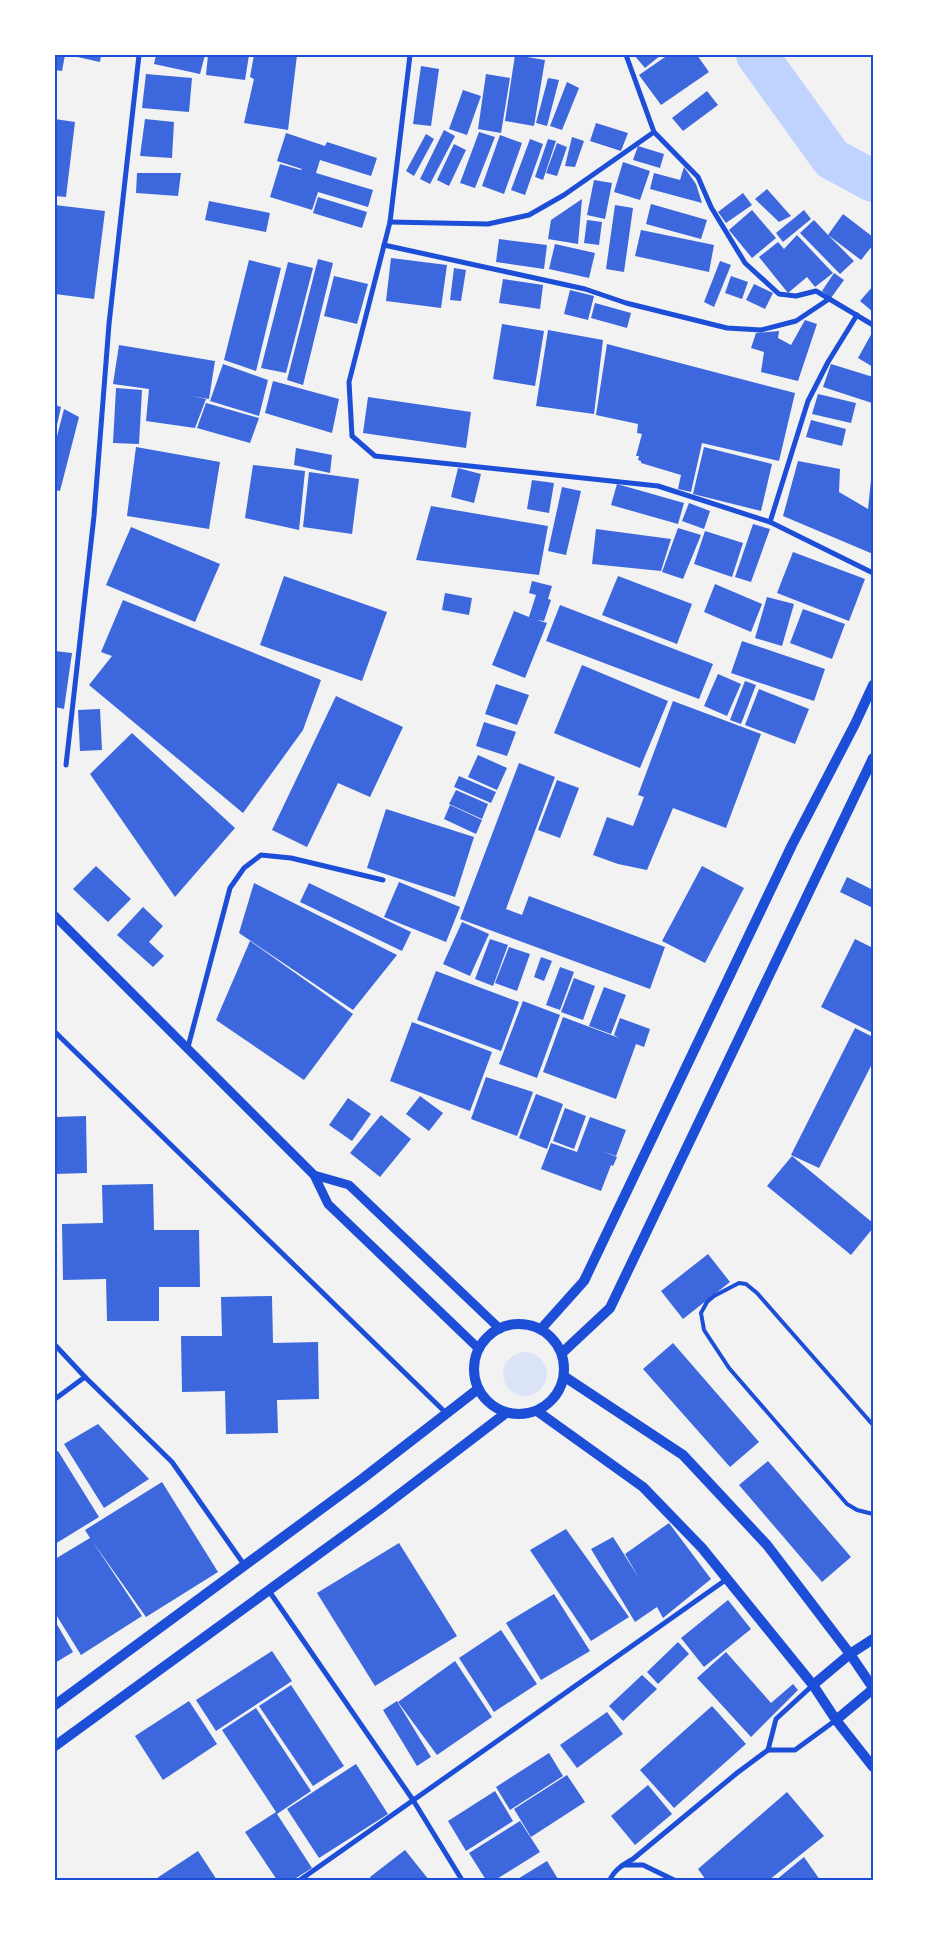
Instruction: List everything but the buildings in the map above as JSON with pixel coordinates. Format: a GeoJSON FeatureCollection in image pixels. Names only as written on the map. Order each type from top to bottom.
{"type":"FeatureCollection","features":[{"type":"Feature","properties":{"kind":"main road"},"geometry":{"type":"LineString","coordinates":[[542,1329],[584,1281],[792,845],[851,733],[873,686]]}},
{"type":"Feature","properties":{"kind":"main road"},"geometry":{"type":"LineString","coordinates":[[562,1353],[610,1308],[873,758]]}},
{"type":"Feature","properties":{"kind":"main road"},"geometry":{"type":"LineString","coordinates":[[527,1324],[542,1329],[556,1342],[562,1353],[565,1364],[564,1377],[559,1391],[550,1403],[537,1412],[521,1415],[506,1413],[494,1408],[478,1389],[473,1371],[476,1353],[488,1336],[500,1329],[506,1325],[527,1324]]}},
{"type":"Feature","properties":{"kind":"main road"},"geometry":{"type":"LineString","coordinates":[[564,1377],[683,1455],[767,1546],[850,1654],[873,1689],[836,1720]]}},
{"type":"Feature","properties":{"kind":"main road"},"geometry":{"type":"LineString","coordinates":[[55,1705],[246,1566],[478,1389]]}},
{"type":"Feature","properties":{"kind":"main road"},"geometry":{"type":"LineString","coordinates":[[537,1412],[643,1487],[702,1548],[813,1685],[836,1720],[873,1767]]}},
{"type":"Feature","properties":{"kind":"main road"},"geometry":{"type":"LineString","coordinates":[[55,1746],[379,1510],[506,1413]]}},
{"type":"Feature","properties":{"kind":"main road"},"geometry":{"type":"LineString","coordinates":[[813,1685],[850,1654],[873,1639]]}},
{"type":"Feature","properties":{"kind":"street"},"geometry":{"type":"LineString","coordinates":[[66,765],[94,516],[109,324],[139,55]]}},
{"type":"Feature","properties":{"kind":"street"},"geometry":{"type":"LineString","coordinates":[[410,55],[390,222],[349,382],[352,436],[375,456],[658,486],[770,522],[873,573]]}},
{"type":"Feature","properties":{"kind":"street"},"geometry":{"type":"LineString","coordinates":[[626,55],[654,132],[698,176],[710,207],[745,264],[780,294],[796,296],[816,291],[873,325]]}},
{"type":"Feature","properties":{"kind":"street"},"geometry":{"type":"LineString","coordinates":[[390,222],[488,224],[529,215],[564,195],[654,132]]}},
{"type":"Feature","properties":{"kind":"street"},"geometry":{"type":"LineString","coordinates":[[384,245],[586,289],[626,303],[727,328],[761,330],[796,321],[829,299]]}},
{"type":"Feature","properties":{"kind":"street"},"geometry":{"type":"LineString","coordinates":[[770,522],[808,402],[828,362],[857,315]]}},
{"type":"Feature","properties":{"kind":"street"},"geometry":{"type":"LineString","coordinates":[[188,1047],[230,888],[244,868],[261,855],[291,858],[383,880]]}},
{"type":"Feature","properties":{"kind":"street"},"geometry":{"type":"LineString","coordinates":[[55,916],[314,1175],[328,1204],[479,1349]]}},
{"type":"Feature","properties":{"kind":"street"},"geometry":{"type":"LineString","coordinates":[[55,1032],[446,1414]]}},
{"type":"Feature","properties":{"kind":"street"},"geometry":{"type":"LineString","coordinates":[[314,1175],[349,1185],[500,1329]]}},
{"type":"Feature","properties":{"kind":"street"},"geometry":{"type":"LineString","coordinates":[[55,1345],[172,1462],[246,1566]]}},
{"type":"Feature","properties":{"kind":"street"},"geometry":{"type":"LineString","coordinates":[[55,1400],[85,1377]]}},
{"type":"Feature","properties":{"kind":"street"},"geometry":{"type":"LineString","coordinates":[[300,1880],[727,1580]]}},
{"type":"Feature","properties":{"kind":"street"},"geometry":{"type":"LineString","coordinates":[[269,1591],[414,1800],[462,1880]]}},
{"type":"Feature","properties":{"kind":"street"},"geometry":{"type":"LineString","coordinates":[[768,1750],[776,1719],[813,1685]]}},
{"type":"Feature","properties":{"kind":"street"},"geometry":{"type":"LineString","coordinates":[[610,1880],[612,1875],[623,1865],[633,1859],[737,1773],[768,1750],[795,1750],[836,1720]]}},
{"type":"Feature","properties":{"kind":"street"},"geometry":{"type":"LineString","coordinates":[[623,1865],[643,1865],[674,1880]]}},
{"type":"Feature","properties":{"kind":"lane"},"geometry":{"type":"LineString","coordinates":[[873,1425],[758,1293],[746,1284],[739,1283],[726,1288],[707,1302],[701,1313],[704,1330],[729,1368],[847,1504],[856,1510],[873,1514]]}},
{"type":"Feature","properties":{"kind":"shaded area"},"geometry":{"type":"Polygon","coordinates":[[[521,1352],[529,1352],[541,1358],[547,1374],[541,1390],[529,1396],[521,1396],[509,1390],[503,1378],[503,1370],[509,1358],[521,1352]]]}},
{"type":"Feature","properties":{"kind":"waterway"},"geometry":{"type":"LineString","coordinates":[[757,55],[832,159],[873,181]]}}]}
